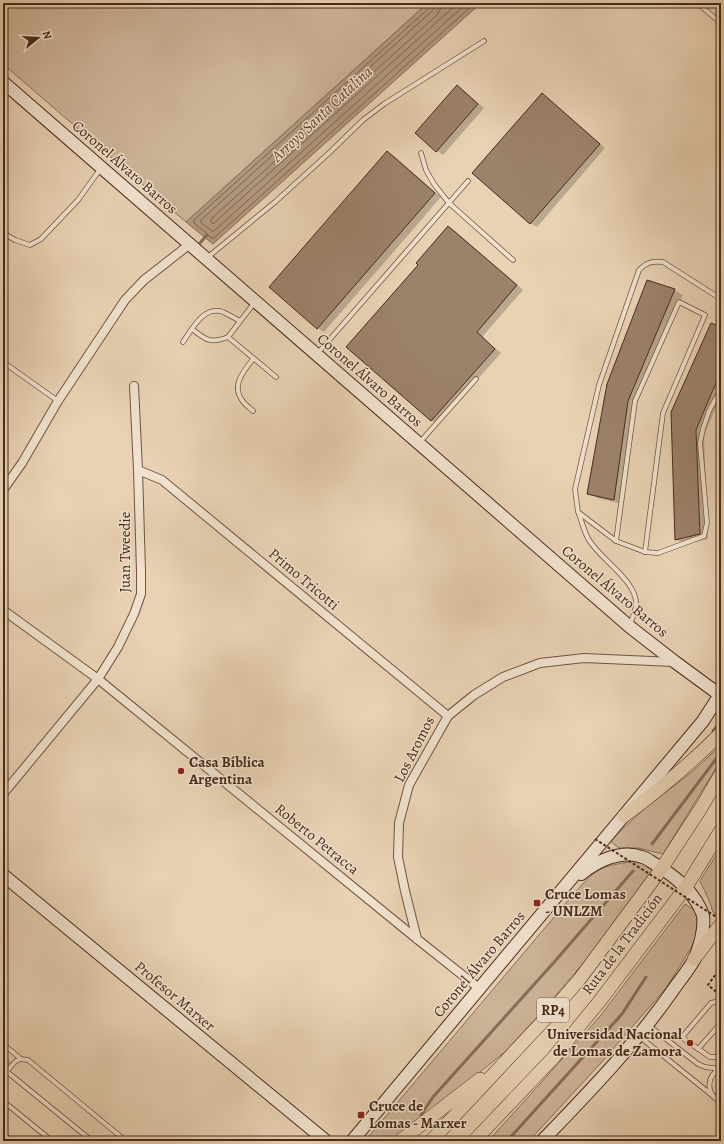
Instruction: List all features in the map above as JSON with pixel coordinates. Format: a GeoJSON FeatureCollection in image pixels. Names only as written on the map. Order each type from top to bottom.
{"type":"FeatureCollection","features":[{"type":"Feature","properties":{"kind":"main road"},"geometry":{"type":"LineString","coordinates":[[624,816],[674,777],[721,733]]}},
{"type":"Feature","properties":{"kind":"main road","name":"Ruta de la Tradición"},"geometry":{"type":"LineString","coordinates":[[431,1141],[579,980],[662,868],[721,774]]}},
{"type":"Feature","properties":{"kind":"main road","name":"Ruta de la Tradición"},"geometry":{"type":"LineString","coordinates":[[474,1141],[553,1058],[599,1002],[686,887],[721,830]]}},
{"type":"Feature","properties":{"kind":"main road"},"geometry":{"type":"LineString","coordinates":[[694,959],[721,924]]}},
{"type":"Feature","properties":{"kind":"main road"},"geometry":{"type":"LineString","coordinates":[[400,1141],[510,1056]]}},
{"type":"Feature","properties":{"kind":"street","name":"Coronel Álvaro Barros"},"geometry":{"type":"LineString","coordinates":[[4,85],[190,244],[630,627],[675,662],[721,694],[703,721],[352,1141]]}},
{"type":"Feature","properties":{"kind":"street"},"geometry":{"type":"LineString","coordinates":[[3,490],[22,463],[58,401],[125,300],[144,280],[190,244]]}},
{"type":"Feature","properties":{"kind":"street","name":"Juan Tweedie"},"geometry":{"type":"LineString","coordinates":[[3,794],[98,679],[118,647],[134,614],[141,594],[134,386]]}},
{"type":"Feature","properties":{"kind":"street","name":"Primo Tricotti"},"geometry":{"type":"LineString","coordinates":[[138,470],[162,480],[448,716]]}},
{"type":"Feature","properties":{"kind":"street","name":"Roberto Petracca"},"geometry":{"type":"LineString","coordinates":[[3,610],[98,679],[417,939],[480,988]]}},
{"type":"Feature","properties":{"kind":"street","name":"Los Aromos"},"geometry":{"type":"LineString","coordinates":[[417,939],[398,857],[399,822],[409,785],[448,716],[474,695],[503,677],[540,663],[584,658],[675,662]]}},
{"type":"Feature","properties":{"kind":"street"},"geometry":{"type":"LineString","coordinates":[[542,1141],[611,1068],[663,1004],[694,959],[702,938],[703,915],[696,901],[686,887],[662,868],[643,857],[630,854],[610,857],[592,865],[566,886]]}},
{"type":"Feature","properties":{"kind":"street","name":"Profesor Marxer"},"geometry":{"type":"LineString","coordinates":[[3,875],[326,1141]]}},
{"type":"Feature","properties":{"kind":"lane"},"geometry":{"type":"LineString","coordinates":[[698,3],[721,23]]}},
{"type":"Feature","properties":{"kind":"lane"},"geometry":{"type":"LineString","coordinates":[[206,259],[275,202],[363,120],[384,104],[484,41]]}},
{"type":"Feature","properties":{"kind":"lane"},"geometry":{"type":"LineString","coordinates":[[421,153],[426,170],[434,184],[449,203],[513,260]]}},
{"type":"Feature","properties":{"kind":"lane"},"geometry":{"type":"LineString","coordinates":[[3,233],[15,240],[30,245],[41,239],[78,200],[101,167]]}},
{"type":"Feature","properties":{"kind":"lane"},"geometry":{"type":"LineString","coordinates":[[316,355],[468,181]]}},
{"type":"Feature","properties":{"kind":"lane"},"geometry":{"type":"LineString","coordinates":[[630,627],[636,604],[635,593],[589,540],[578,512],[575,489],[599,385],[639,270],[646,263],[663,262],[721,300]]}},
{"type":"Feature","properties":{"kind":"lane"},"geometry":{"type":"LineString","coordinates":[[192,329],[205,339],[220,340],[228,337],[256,302]]}},
{"type":"Feature","properties":{"kind":"lane"},"geometry":{"type":"LineString","coordinates":[[616,541],[635,401],[679,302],[705,315],[663,413],[645,552]]}},
{"type":"Feature","properties":{"kind":"lane"},"geometry":{"type":"LineString","coordinates":[[182,342],[203,316],[211,311],[223,312],[240,321]]}},
{"type":"Feature","properties":{"kind":"lane"},"geometry":{"type":"LineString","coordinates":[[228,337],[276,377]]}},
{"type":"Feature","properties":{"kind":"lane"},"geometry":{"type":"LineString","coordinates":[[253,411],[242,401],[238,392],[238,385],[241,375],[254,359]]}},
{"type":"Feature","properties":{"kind":"lane"},"geometry":{"type":"LineString","coordinates":[[3,362],[58,401]]}},
{"type":"Feature","properties":{"kind":"lane"},"geometry":{"type":"LineString","coordinates":[[419,444],[476,379]]}},
{"type":"Feature","properties":{"kind":"lane"},"geometry":{"type":"LineString","coordinates":[[578,512],[616,541],[645,552],[658,553],[704,536],[707,523],[700,443],[709,412],[721,389]]}},
{"type":"Feature","properties":{"kind":"lane"},"geometry":{"type":"LineString","coordinates":[[721,1006],[715,1002],[711,1003],[683,1036],[684,1039],[710,1058],[716,1057],[721,1050]]}},
{"type":"Feature","properties":{"kind":"lane"},"geometry":{"type":"LineString","coordinates":[[698,1049],[721,1023]]}},
{"type":"Feature","properties":{"kind":"lane"},"geometry":{"type":"LineString","coordinates":[[647,1024],[698,1064],[705,1067],[720,1068]]}},
{"type":"Feature","properties":{"kind":"lane"},"geometry":{"type":"LineString","coordinates":[[638,1035],[721,1102]]}},
{"type":"Feature","properties":{"kind":"lane"},"geometry":{"type":"LineString","coordinates":[[3,1044],[21,1059],[28,1060],[126,1141]]}},
{"type":"Feature","properties":{"kind":"lane"},"geometry":{"type":"LineString","coordinates":[[3,1075],[16,1061],[21,1059]]}},
{"type":"Feature","properties":{"kind":"lane"},"geometry":{"type":"LineString","coordinates":[[713,1096],[710,1091],[709,1083],[714,1072],[720,1068]]}},
{"type":"Feature","properties":{"kind":"lane"},"geometry":{"type":"LineString","coordinates":[[6,1071],[92,1141]]}},
{"type":"Feature","properties":{"kind":"lane"},"geometry":{"type":"LineString","coordinates":[[3,1101],[52,1141]]}},
{"type":"Feature","properties":{"kind":"lane"},"geometry":{"type":"LineString","coordinates":[[3,1134],[12,1141]]}},
{"type":"Feature","properties":{"kind":"path"},"geometry":{"type":"LineString","coordinates":[[595,839],[721,920]]}},
{"type":"Feature","properties":{"kind":"path"},"geometry":{"type":"LineString","coordinates":[[721,967],[708,985],[721,996]]}},
{"type":"Feature","properties":{"kind":"shaded area"},"geometry":{"type":"Polygon","coordinates":[[[3,3],[418,3],[421,9],[186,222],[3,64],[3,3]]]}},
{"type":"Feature","properties":{"kind":"shaded area"},"geometry":{"type":"Polygon","coordinates":[[[721,745],[721,760],[663,854],[638,848],[619,848],[610,841],[645,808],[692,772],[721,745]]]}},
{"type":"Feature","properties":{"kind":"shaded area"},"geometry":{"type":"Polygon","coordinates":[[[721,847],[721,918],[713,912],[700,881],[721,847]]]}},
{"type":"Feature","properties":{"kind":"shaded area"},"geometry":{"type":"Polygon","coordinates":[[[635,861],[645,863],[654,868],[596,948],[541,1013],[506,1051],[394,1141],[365,1141],[585,882],[593,874],[605,867],[635,861]]]}},
{"type":"Feature","properties":{"kind":"shaded area"},"geometry":{"type":"Polygon","coordinates":[[[685,904],[699,913],[697,934],[691,948],[666,988],[599,1065],[529,1141],[488,1141],[601,1015],[685,904]]]}},
{"type":"Feature","properties":{"kind":"water"},"geometry":{"type":"Polygon","coordinates":[[[428,3],[481,3],[213,244],[186,222],[428,3]]]}},
{"type":"Feature","properties":{"kind":"building"},"geometry":{"type":"Polygon","coordinates":[[[457,85],[478,104],[436,152],[415,133],[457,85]]]}},
{"type":"Feature","properties":{"kind":"building"},"geometry":{"type":"Polygon","coordinates":[[[542,93],[600,144],[530,224],[472,173],[542,93]]]}},
{"type":"Feature","properties":{"kind":"building"},"geometry":{"type":"Polygon","coordinates":[[[387,151],[435,193],[317,329],[269,287],[387,151]]]}},
{"type":"Feature","properties":{"kind":"building"},"geometry":{"type":"Polygon","coordinates":[[[448,226],[517,285],[477,332],[495,349],[431,421],[346,347],[418,265],[416,263],[448,226]]]}},
{"type":"Feature","properties":{"kind":"building"},"geometry":{"type":"Polygon","coordinates":[[[647,280],[675,289],[628,401],[614,500],[587,494],[607,384],[647,280]]]}},
{"type":"Feature","properties":{"kind":"building"},"geometry":{"type":"Polygon","coordinates":[[[711,323],[721,327],[721,371],[696,430],[700,534],[675,540],[671,412],[711,323]]]}},
{"type":"Feature","properties":{"kind":"waterway","name":"Arroyo Santa Catalina"},"geometry":{"type":"LineString","coordinates":[[200,243],[207,235]]}},
{"type":"Feature","properties":{"kind":"waterway"},"geometry":{"type":"LineString","coordinates":[[713,731],[721,721]]}},
{"type":"Feature","properties":{"kind":"waterway"},"geometry":{"type":"LineString","coordinates":[[652,844],[716,759]]}},
{"type":"Feature","properties":{"kind":"waterway"},"geometry":{"type":"LineString","coordinates":[[421,1115],[433,1097],[556,960],[633,871]]}},
{"type":"Feature","properties":{"kind":"waterway"},"geometry":{"type":"LineString","coordinates":[[718,894],[721,887]]}},
{"type":"Feature","properties":{"kind":"waterway"},"geometry":{"type":"LineString","coordinates":[[507,1141],[622,1014],[646,977]]}},
{"type":"Feature","properties":{"kind":"place","name":"Casa Bíblica Argentina"},"geometry":{"type":"Point","coordinates":[181,771]}},
{"type":"Feature","properties":{"kind":"place","name":"Cruce Lomas - UNLZM"},"geometry":{"type":"Point","coordinates":[537,903]}},
{"type":"Feature","properties":{"kind":"place","name":"Universidad Nacional de Lomas de Zamora"},"geometry":{"type":"Point","coordinates":[690,1043]}},
{"type":"Feature","properties":{"kind":"place","name":"Cruce de Lomas - Marxer"},"geometry":{"type":"Point","coordinates":[361,1115]}}]}
